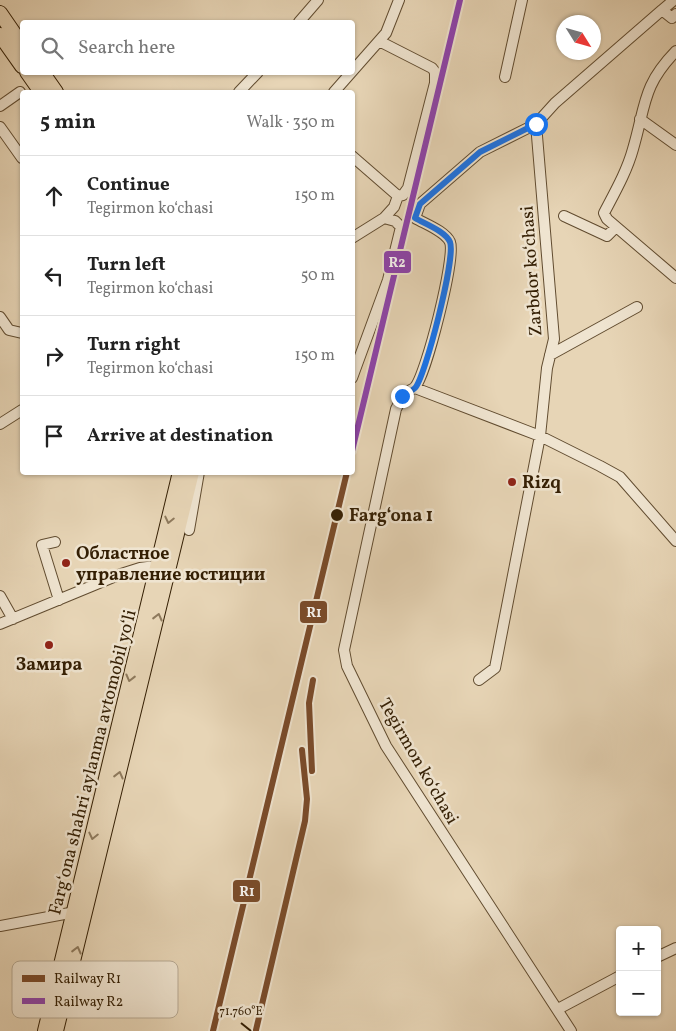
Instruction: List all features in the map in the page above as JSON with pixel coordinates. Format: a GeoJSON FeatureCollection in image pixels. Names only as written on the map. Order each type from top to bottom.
{"type":"FeatureCollection","features":[{"type":"Feature","properties":{"kind":"highway"},"geometry":{"type":"LineString","coordinates":[[0,13],[20,42]]}},
{"type":"Feature","properties":{"kind":"highway"},"geometry":{"type":"LineString","coordinates":[[0,35],[20,63]]}},
{"type":"Feature","properties":{"kind":"highway"},"geometry":{"type":"LineString","coordinates":[[29,75],[40,90]]}},
{"type":"Feature","properties":{"kind":"highway"},"geometry":{"type":"LineString","coordinates":[[44,75],[55,90]]}},
{"type":"Feature","properties":{"kind":"highway","name":"Fargʻona shahri aylanma avtomobil yoʻli"},"geometry":{"type":"LineString","coordinates":[[72,961],[165,565],[180,475]]}},
{"type":"Feature","properties":{"kind":"highway","name":"Fargʻona shahri aylanma avtomobil yoʻli"},"geometry":{"type":"LineString","coordinates":[[67,961],[75,912],[113,747],[191,475]]}},
{"type":"Feature","properties":{"kind":"highway","name":"Fargʻona shahri aylanma avtomobil yoʻli"},"geometry":{"type":"LineString","coordinates":[[56,1031],[58,1018]]}},
{"type":"Feature","properties":{"kind":"highway","name":"Fargʻona shahri aylanma avtomobil yoʻli"},"geometry":{"type":"LineString","coordinates":[[56,1031],[59,1018]]}},
{"type":"Feature","properties":{"kind":"street"},"geometry":{"type":"LineString","coordinates":[[301,20],[318,0]]}},
{"type":"Feature","properties":{"kind":"street"},"geometry":{"type":"LineString","coordinates":[[355,68],[386,33],[399,0]]}},
{"type":"Feature","properties":{"kind":"street"},"geometry":{"type":"LineString","coordinates":[[505,77],[522,0]]}},
{"type":"Feature","properties":{"kind":"street"},"geometry":{"type":"LineString","coordinates":[[536,124],[555,103],[674,0]]}},
{"type":"Feature","properties":{"kind":"street"},"geometry":{"type":"LineString","coordinates":[[662,10],[675,19]]}},
{"type":"Feature","properties":{"kind":"street"},"geometry":{"type":"LineString","coordinates":[[379,41],[432,68],[435,72],[435,83],[408,188],[403,195],[398,196]]}},
{"type":"Feature","properties":{"kind":"street"},"geometry":{"type":"LineString","coordinates":[[676,51],[652,80],[633,149],[623,176],[604,212],[607,219],[676,278]]}},
{"type":"Feature","properties":{"kind":"street"},"geometry":{"type":"LineString","coordinates":[[241,90],[255,75]]}},
{"type":"Feature","properties":{"kind":"street"},"geometry":{"type":"LineString","coordinates":[[336,90],[349,75]]}},
{"type":"Feature","properties":{"kind":"street"},"geometry":{"type":"LineString","coordinates":[[0,106],[20,92]]}},
{"type":"Feature","properties":{"kind":"street"},"geometry":{"type":"LineString","coordinates":[[640,119],[676,145]]}},
{"type":"Feature","properties":{"kind":"street","name":"Zarbdor koʻchasi"},"geometry":{"type":"LineString","coordinates":[[479,680],[495,668],[533,463],[540,436],[550,355],[554,339],[536,124]]}},
{"type":"Feature","properties":{"kind":"street","name":"Tegirmon koʻchasi"},"geometry":{"type":"LineString","coordinates":[[536,124],[480,152],[420,204],[415,218],[443,235],[450,242],[451,254],[441,308],[415,388],[402,396],[396,410],[344,650],[347,666],[386,746],[571,1031]]}},
{"type":"Feature","properties":{"kind":"street"},"geometry":{"type":"LineString","coordinates":[[0,127],[20,155]]}},
{"type":"Feature","properties":{"kind":"street"},"geometry":{"type":"LineString","coordinates":[[355,159],[398,196]]}},
{"type":"Feature","properties":{"kind":"street"},"geometry":{"type":"LineString","coordinates":[[355,236],[384,218],[394,208],[398,196]]}},
{"type":"Feature","properties":{"kind":"street"},"geometry":{"type":"LineString","coordinates":[[564,216],[607,236],[616,227]]}},
{"type":"Feature","properties":{"kind":"street"},"geometry":{"type":"LineString","coordinates":[[355,370],[388,280],[401,227],[395,221],[384,218]]}},
{"type":"Feature","properties":{"kind":"street"},"geometry":{"type":"LineString","coordinates":[[550,355],[637,306]]}},
{"type":"Feature","properties":{"kind":"street"},"geometry":{"type":"LineString","coordinates":[[0,317],[9,330],[20,333]]}},
{"type":"Feature","properties":{"kind":"street"},"geometry":{"type":"LineString","coordinates":[[415,388],[540,436],[620,477],[676,541]]}},
{"type":"Feature","properties":{"kind":"street"},"geometry":{"type":"LineString","coordinates":[[0,424],[20,411]]}},
{"type":"Feature","properties":{"kind":"street"},"geometry":{"type":"LineString","coordinates":[[189,530],[198,475]]}},
{"type":"Feature","properties":{"kind":"street"},"geometry":{"type":"LineString","coordinates":[[55,542],[42,546],[59,600]]}},
{"type":"Feature","properties":{"kind":"street"},"geometry":{"type":"LineString","coordinates":[[0,624],[121,574],[165,565]]}},
{"type":"Feature","properties":{"kind":"street"},"geometry":{"type":"LineString","coordinates":[[0,596],[13,619]]}},
{"type":"Feature","properties":{"kind":"street"},"geometry":{"type":"LineString","coordinates":[[0,926],[75,912]]}},
{"type":"Feature","properties":{"kind":"street"},"geometry":{"type":"LineString","coordinates":[[661,956],[676,948]]}},
{"type":"Feature","properties":{"kind":"street"},"geometry":{"type":"LineString","coordinates":[[558,1009],[616,978]]}},
{"type":"Feature","properties":{"kind":"rail line","name":"R2"},"geometry":{"type":"LineString","coordinates":[[355,438],[460,0]]}},
{"type":"Feature","properties":{"kind":"rail line","name":"R1"},"geometry":{"type":"LineString","coordinates":[[213,1031],[346,475]]}},
{"type":"Feature","properties":{"kind":"rail line","name":"R1"},"geometry":{"type":"LineString","coordinates":[[312,771],[309,703],[313,680]]}},
{"type":"Feature","properties":{"kind":"rail line","name":"R1"},"geometry":{"type":"LineString","coordinates":[[256,1030],[305,821],[307,799],[302,750]]}},
{"type":"Feature","properties":{"kind":"place","name":"Rizq"},"geometry":{"type":"Point","coordinates":[512,482]}},
{"type":"Feature","properties":{"kind":"place","name":"Farg‘ona 1"},"geometry":{"type":"Point","coordinates":[337,515]}},
{"type":"Feature","properties":{"kind":"place","name":"Областное управление юстиции"},"geometry":{"type":"Point","coordinates":[66,563]}},
{"type":"Feature","properties":{"kind":"place","name":"Замира"},"geometry":{"type":"Point","coordinates":[49,645]}},
{"type":"Feature","properties":{"kind":"route"},"geometry":{"type":"LineString","coordinates":[[402,396],[415,388],[441,308],[451,254],[450,242],[443,235],[415,218],[420,204],[480,152],[536,124]]}}]}
